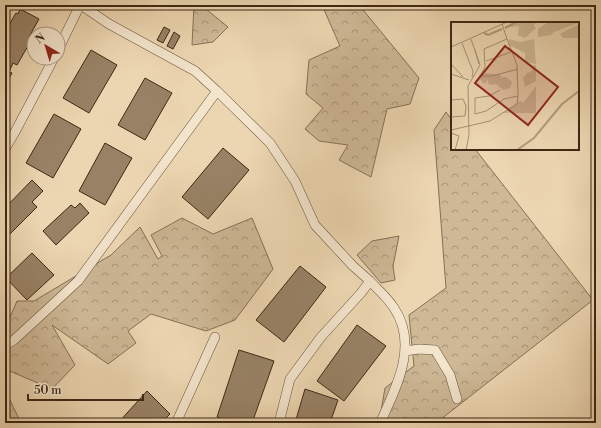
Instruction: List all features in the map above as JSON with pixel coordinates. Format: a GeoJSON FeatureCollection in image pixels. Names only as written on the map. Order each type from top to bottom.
{"type":"FeatureCollection","features":[{"type":"Feature","properties":{"kind":"lane"},"geometry":{"type":"LineString","coordinates":[[66,34],[81,5],[109,24],[195,70],[270,143],[295,181],[315,225],[352,266],[370,281],[394,308],[404,329],[406,346],[397,386],[380,423]]}},
{"type":"Feature","properties":{"kind":"lane"},"geometry":{"type":"LineString","coordinates":[[5,149],[16,132],[50,66]]}},
{"type":"Feature","properties":{"kind":"lane"},"geometry":{"type":"LineString","coordinates":[[5,345],[14,340],[78,281],[217,91]]}},
{"type":"Feature","properties":{"kind":"lane"},"geometry":{"type":"LineString","coordinates":[[279,423],[290,379],[322,336],[370,281]]}},
{"type":"Feature","properties":{"kind":"lane"},"geometry":{"type":"LineString","coordinates":[[176,423],[215,337]]}},
{"type":"Feature","properties":{"kind":"lane"},"geometry":{"type":"LineString","coordinates":[[405,351],[419,349],[435,350],[450,376],[458,399]]}},
{"type":"Feature","properties":{"kind":"green space"},"geometry":{"type":"Polygon","coordinates":[[[194,5],[201,5],[228,27],[213,42],[192,45],[194,5]]]}},
{"type":"Feature","properties":{"kind":"green space"},"geometry":{"type":"Polygon","coordinates":[[[322,5],[359,5],[419,78],[410,104],[387,109],[371,177],[339,160],[348,145],[319,141],[305,129],[323,108],[306,94],[309,60],[340,46],[322,5]]]}},
{"type":"Feature","properties":{"kind":"green space"},"geometry":{"type":"Polygon","coordinates":[[[446,112],[451,119],[451,150],[476,150],[593,300],[436,423],[379,423],[385,388],[414,366],[409,315],[446,288],[434,130],[446,112]]]}},
{"type":"Feature","properties":{"kind":"green space"},"geometry":{"type":"Polygon","coordinates":[[[182,218],[213,234],[252,218],[273,269],[235,320],[206,331],[151,314],[128,331],[136,343],[108,364],[52,325],[75,365],[52,389],[5,369],[5,329],[17,301],[34,301],[111,255],[140,227],[158,259],[162,256],[151,235],[182,218]]]}},
{"type":"Feature","properties":{"kind":"green space"},"geometry":{"type":"Polygon","coordinates":[[[399,236],[393,266],[395,280],[381,283],[357,255],[372,241],[399,236]]]}},
{"type":"Feature","properties":{"kind":"green space"},"geometry":{"type":"Polygon","coordinates":[[[5,390],[21,423],[5,423],[5,390]]]}},
{"type":"Feature","properties":{"kind":"building"},"geometry":{"type":"Polygon","coordinates":[[[20,9],[39,19],[35,26],[26,26],[26,49],[17,65],[13,63],[9,72],[12,73],[5,86],[5,45],[9,38],[5,35],[5,32],[16,13],[18,14],[20,9]]]}},
{"type":"Feature","properties":{"kind":"building"},"geometry":{"type":"Polygon","coordinates":[[[164,27],[170,30],[163,43],[157,40],[164,27]]]}},
{"type":"Feature","properties":{"kind":"building"},"geometry":{"type":"Polygon","coordinates":[[[174,32],[180,36],[173,49],[167,46],[174,32]]]}},
{"type":"Feature","properties":{"kind":"building"},"geometry":{"type":"Polygon","coordinates":[[[91,50],[117,65],[89,113],[63,98],[91,50]]]}},
{"type":"Feature","properties":{"kind":"building"},"geometry":{"type":"Polygon","coordinates":[[[145,78],[172,93],[145,140],[118,125],[145,78]]]}},
{"type":"Feature","properties":{"kind":"building"},"geometry":{"type":"Polygon","coordinates":[[[54,114],[81,129],[53,178],[26,163],[54,114]]]}},
{"type":"Feature","properties":{"kind":"building"},"geometry":{"type":"Polygon","coordinates":[[[105,143],[132,158],[105,205],[79,191],[105,143]]]}},
{"type":"Feature","properties":{"kind":"building"},"geometry":{"type":"Polygon","coordinates":[[[223,148],[249,170],[208,219],[182,197],[223,148]]]}},
{"type":"Feature","properties":{"kind":"building"},"geometry":{"type":"Polygon","coordinates":[[[32,180],[43,191],[32,202],[37,207],[5,239],[5,208],[32,180]]]}},
{"type":"Feature","properties":{"kind":"building"},"geometry":{"type":"Polygon","coordinates":[[[80,203],[89,213],[56,245],[43,231],[71,205],[75,208],[80,203]]]}},
{"type":"Feature","properties":{"kind":"building"},"geometry":{"type":"Polygon","coordinates":[[[32,253],[54,275],[27,300],[6,278],[32,253]]]}},
{"type":"Feature","properties":{"kind":"building"},"geometry":{"type":"Polygon","coordinates":[[[300,266],[326,287],[284,342],[256,320],[300,266]]]}},
{"type":"Feature","properties":{"kind":"building"},"geometry":{"type":"Polygon","coordinates":[[[357,325],[386,346],[344,401],[317,381],[357,325]]]}},
{"type":"Feature","properties":{"kind":"building"},"geometry":{"type":"Polygon","coordinates":[[[239,350],[274,361],[252,423],[235,423],[217,417],[239,350]]]}},
{"type":"Feature","properties":{"kind":"building"},"geometry":{"type":"Polygon","coordinates":[[[305,389],[338,400],[330,423],[295,423],[305,389]]]}},
{"type":"Feature","properties":{"kind":"building"},"geometry":{"type":"Polygon","coordinates":[[[147,391],[170,414],[161,423],[118,423],[147,391]]]}}]}
